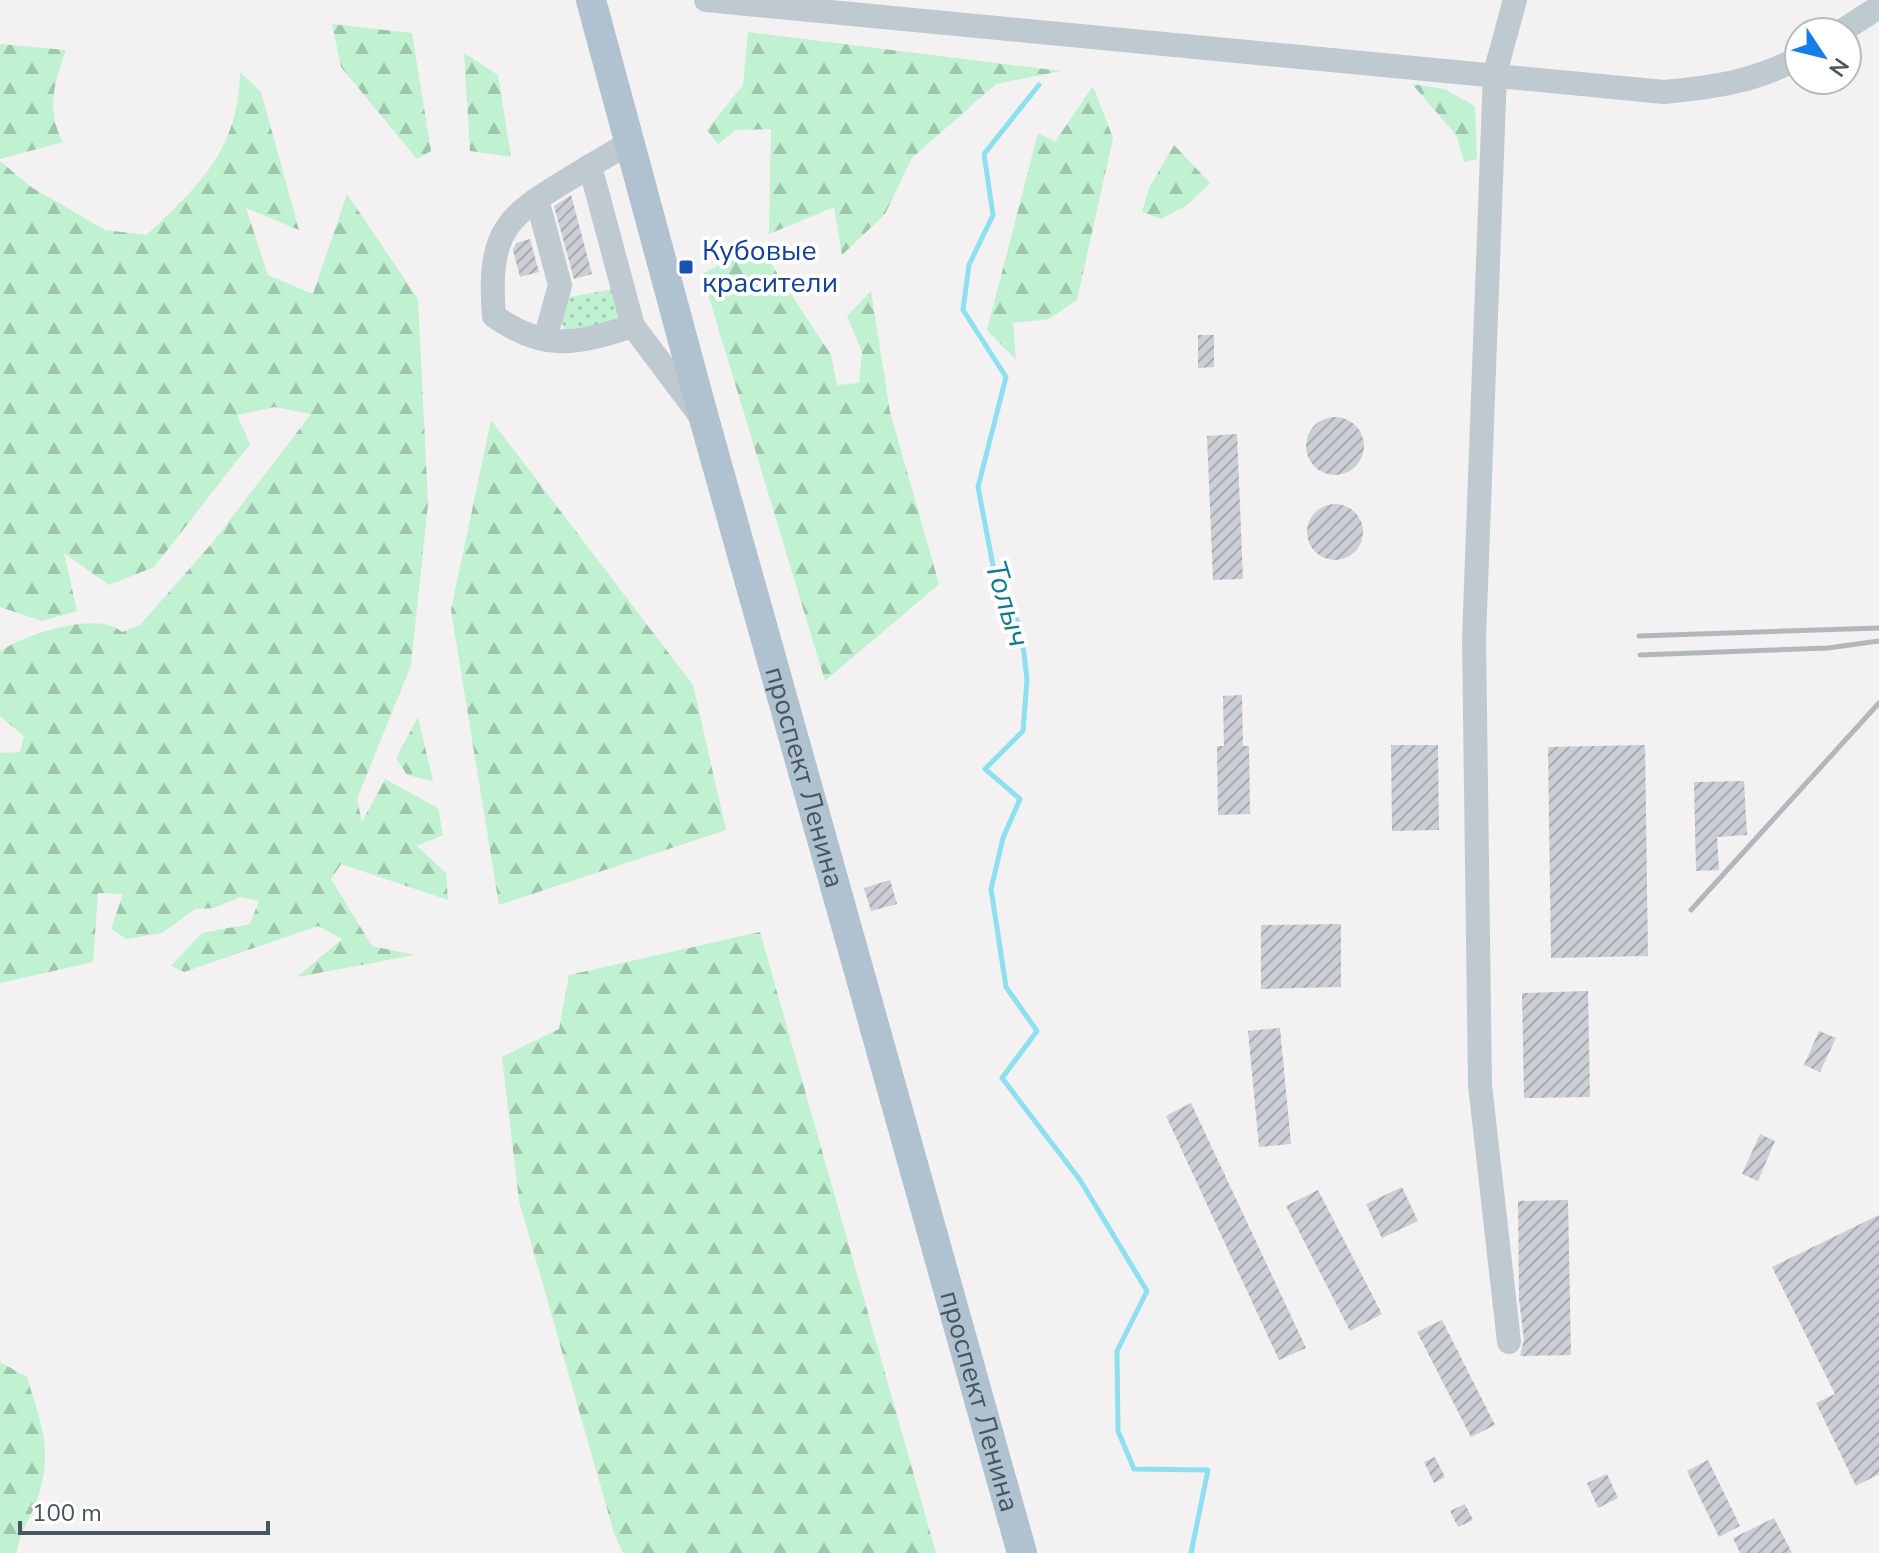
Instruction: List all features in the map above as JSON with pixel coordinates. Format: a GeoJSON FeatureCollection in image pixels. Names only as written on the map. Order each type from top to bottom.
{"type":"FeatureCollection","features":[{"type":"Feature","properties":{"kind":"main road","name":"проспект Ленина"},"geometry":{"type":"LineString","coordinates":[[591,0],[705,422],[1022,1553]]}},
{"type":"Feature","properties":{"kind":"street"},"geometry":{"type":"LineString","coordinates":[[706,0],[1495,73],[1664,92],[1731,85],[1783,66]]}},
{"type":"Feature","properties":{"kind":"street"},"geometry":{"type":"LineString","coordinates":[[1509,1342],[1480,1085],[1474,639],[1495,73],[1515,0]]}},
{"type":"Feature","properties":{"kind":"street"},"geometry":{"type":"LineString","coordinates":[[629,143],[537,199],[501,230],[491,278],[494,316],[522,336],[580,343],[633,326]]}},
{"type":"Feature","properties":{"kind":"street"},"geometry":{"type":"LineString","coordinates":[[590,166],[633,326],[705,422]]}},
{"type":"Feature","properties":{"kind":"street"},"geometry":{"type":"LineString","coordinates":[[537,199],[560,285],[545,339]]}},
{"type":"Feature","properties":{"kind":"green space"},"geometry":{"type":"Polygon","coordinates":[[[332,24],[412,33],[431,151],[417,159],[341,67],[332,24]]]}},
{"type":"Feature","properties":{"kind":"green space"},"geometry":{"type":"Polygon","coordinates":[[[748,32],[1061,71],[996,84],[912,158],[885,214],[842,255],[834,207],[769,234],[771,129],[736,130],[718,144],[707,130],[743,85],[748,32]]]}},
{"type":"Feature","properties":{"kind":"green space"},"geometry":{"type":"Polygon","coordinates":[[[0,44],[66,50],[58,74],[53,108],[63,142],[0,159],[0,44]]]}},
{"type":"Feature","properties":{"kind":"green space"},"geometry":{"type":"Polygon","coordinates":[[[464,53],[498,75],[511,157],[470,151],[464,53]]]}},
{"type":"Feature","properties":{"kind":"green space"},"geometry":{"type":"Polygon","coordinates":[[[240,72],[261,92],[299,230],[246,208],[268,275],[313,294],[347,194],[418,299],[428,504],[411,665],[357,799],[362,822],[385,779],[438,808],[443,835],[417,846],[446,873],[448,900],[341,864],[331,879],[372,946],[415,955],[297,977],[342,939],[318,926],[184,972],[171,966],[202,933],[250,924],[259,901],[240,897],[214,908],[195,909],[162,933],[126,939],[111,929],[123,894],[98,893],[93,962],[0,983],[0,753],[20,752],[24,736],[0,716],[0,651],[62,627],[96,623],[122,632],[140,625],[213,542],[311,414],[275,407],[237,415],[250,444],[154,567],[109,585],[64,553],[77,611],[42,621],[0,607],[0,161],[31,187],[105,230],[147,235],[199,182],[224,145],[238,100],[240,72]]]}},
{"type":"Feature","properties":{"kind":"green space"},"geometry":{"type":"Polygon","coordinates":[[[1412,84],[1444,89],[1475,106],[1477,159],[1464,162],[1457,136],[1412,84]]]}},
{"type":"Feature","properties":{"kind":"green space"},"geometry":{"type":"Polygon","coordinates":[[[1093,86],[1113,138],[1077,300],[1049,319],[1013,323],[1016,360],[987,330],[1038,133],[1055,142],[1093,86]]]}},
{"type":"Feature","properties":{"kind":"green space"},"geometry":{"type":"Polygon","coordinates":[[[1174,145],[1210,183],[1187,205],[1161,219],[1142,212],[1149,188],[1174,145]]]}},
{"type":"Feature","properties":{"kind":"green space"},"geometry":{"type":"Polygon","coordinates":[[[758,244],[831,355],[837,385],[859,383],[862,352],[847,316],[871,291],[890,412],[939,584],[825,681],[702,274],[758,244]]]}},
{"type":"Feature","properties":{"kind":"green space"},"geometry":{"type":"Polygon","coordinates":[[[613,289],[620,320],[568,332],[563,327],[559,304],[564,298],[613,289]]]}},
{"type":"Feature","properties":{"kind":"green space"},"geometry":{"type":"Polygon","coordinates":[[[491,420],[693,685],[726,830],[499,905],[451,610],[491,420]]]}},
{"type":"Feature","properties":{"kind":"green space"},"geometry":{"type":"Polygon","coordinates":[[[418,717],[433,781],[407,775],[396,758],[418,717]]]}},
{"type":"Feature","properties":{"kind":"green space"},"geometry":{"type":"Polygon","coordinates":[[[760,932],[936,1553],[623,1553],[614,1533],[519,1201],[502,1057],[559,1029],[569,975],[760,932]]]}},
{"type":"Feature","properties":{"kind":"green space"},"geometry":{"type":"Polygon","coordinates":[[[0,1362],[27,1377],[45,1448],[39,1494],[20,1537],[17,1553],[0,1553],[0,1362]]]}},
{"type":"Feature","properties":{"kind":"building"},"geometry":{"type":"Polygon","coordinates":[[[571,195],[592,274],[574,279],[554,206],[571,195]]]}},
{"type":"Feature","properties":{"kind":"building"},"geometry":{"type":"Polygon","coordinates":[[[530,239],[539,272],[520,277],[513,250],[516,243],[530,239]]]}},
{"type":"Feature","properties":{"kind":"building"},"geometry":{"type":"Polygon","coordinates":[[[1198,335],[1214,335],[1214,367],[1198,368],[1198,335]]]}},
{"type":"Feature","properties":{"kind":"building"},"geometry":{"type":"Polygon","coordinates":[[[1335,417],[1355,426],[1364,446],[1355,466],[1335,475],[1315,466],[1306,446],[1315,426],[1335,417]]]}},
{"type":"Feature","properties":{"kind":"building"},"geometry":{"type":"Polygon","coordinates":[[[1237,434],[1243,579],[1213,580],[1207,436],[1237,434]]]}},
{"type":"Feature","properties":{"kind":"building"},"geometry":{"type":"Polygon","coordinates":[[[1335,504],[1355,512],[1363,532],[1355,552],[1335,560],[1315,552],[1307,532],[1315,512],[1335,504]]]}},
{"type":"Feature","properties":{"kind":"building"},"geometry":{"type":"Polygon","coordinates":[[[1242,695],[1243,746],[1249,746],[1250,814],[1218,815],[1217,746],[1224,746],[1223,696],[1242,695]]]}},
{"type":"Feature","properties":{"kind":"building"},"geometry":{"type":"Polygon","coordinates":[[[1391,745],[1438,745],[1439,830],[1392,831],[1391,745]]]}},
{"type":"Feature","properties":{"kind":"building"},"geometry":{"type":"Polygon","coordinates":[[[1645,745],[1648,956],[1551,958],[1548,747],[1645,745]]]}},
{"type":"Feature","properties":{"kind":"building"},"geometry":{"type":"Polygon","coordinates":[[[1744,781],[1747,835],[1717,837],[1719,870],[1696,871],[1694,782],[1744,781]]]}},
{"type":"Feature","properties":{"kind":"building"},"geometry":{"type":"Polygon","coordinates":[[[890,880],[897,904],[871,911],[864,888],[890,880]]]}},
{"type":"Feature","properties":{"kind":"building"},"geometry":{"type":"Polygon","coordinates":[[[1341,924],[1341,987],[1261,989],[1261,925],[1341,924]]]}},
{"type":"Feature","properties":{"kind":"building"},"geometry":{"type":"Polygon","coordinates":[[[1588,991],[1590,1097],[1524,1098],[1522,993],[1588,991]]]}},
{"type":"Feature","properties":{"kind":"building"},"geometry":{"type":"Polygon","coordinates":[[[1280,1028],[1291,1144],[1259,1147],[1248,1031],[1280,1028]]]}},
{"type":"Feature","properties":{"kind":"building"},"geometry":{"type":"Polygon","coordinates":[[[1819,1031],[1836,1038],[1820,1072],[1804,1065],[1819,1031]]]}},
{"type":"Feature","properties":{"kind":"building"},"geometry":{"type":"Polygon","coordinates":[[[1191,1103],[1306,1348],[1279,1360],[1166,1116],[1191,1103]]]}},
{"type":"Feature","properties":{"kind":"building"},"geometry":{"type":"Polygon","coordinates":[[[1760,1134],[1775,1141],[1758,1181],[1742,1174],[1760,1134]]]}},
{"type":"Feature","properties":{"kind":"building"},"geometry":{"type":"Polygon","coordinates":[[[1402,1187],[1418,1221],[1382,1238],[1366,1204],[1402,1187]]]}},
{"type":"Feature","properties":{"kind":"building"},"geometry":{"type":"Polygon","coordinates":[[[1318,1190],[1382,1314],[1350,1331],[1286,1206],[1318,1190]]]}},
{"type":"Feature","properties":{"kind":"building"},"geometry":{"type":"Polygon","coordinates":[[[1568,1200],[1571,1355],[1520,1356],[1524,1340],[1519,1299],[1518,1201],[1568,1200]]]}},
{"type":"Feature","properties":{"kind":"building"},"geometry":{"type":"Polygon","coordinates":[[[1879,1215],[1879,1474],[1856,1486],[1816,1403],[1835,1394],[1772,1267],[1879,1215]]]}},
{"type":"Feature","properties":{"kind":"building"},"geometry":{"type":"Polygon","coordinates":[[[1442,1320],[1495,1425],[1471,1437],[1417,1332],[1442,1320]]]}},
{"type":"Feature","properties":{"kind":"building"},"geometry":{"type":"Polygon","coordinates":[[[1435,1457],[1445,1477],[1434,1483],[1424,1462],[1435,1457]]]}},
{"type":"Feature","properties":{"kind":"building"},"geometry":{"type":"Polygon","coordinates":[[[1708,1460],[1740,1526],[1719,1537],[1687,1471],[1708,1460]]]}},
{"type":"Feature","properties":{"kind":"building"},"geometry":{"type":"Polygon","coordinates":[[[1607,1474],[1618,1498],[1598,1508],[1587,1483],[1607,1474]]]}},
{"type":"Feature","properties":{"kind":"building"},"geometry":{"type":"Polygon","coordinates":[[[1465,1504],[1473,1520],[1458,1527],[1450,1511],[1465,1504]]]}},
{"type":"Feature","properties":{"kind":"building"},"geometry":{"type":"Polygon","coordinates":[[[1774,1518],[1792,1553],[1740,1553],[1733,1538],[1774,1518]]]}},
{"type":"Feature","properties":{"kind":"waterway","name":"Толыч"},"geometry":{"type":"LineString","coordinates":[[1039,85],[984,154],[993,215],[969,265],[963,310],[1006,377],[978,487],[994,571],[1021,629],[1027,679],[1023,731],[985,769],[1020,799],[1003,838],[991,889],[1006,987],[1037,1031],[1002,1078],[1080,1180],[1147,1291],[1117,1351],[1118,1431],[1134,1469],[1208,1470],[1191,1553]]}},
{"type":"Feature","properties":{"kind":"railway"},"geometry":{"type":"LineString","coordinates":[[1639,636],[1879,628]]}},
{"type":"Feature","properties":{"kind":"railway"},"geometry":{"type":"LineString","coordinates":[[1640,655],[1828,648],[1879,641]]}},
{"type":"Feature","properties":{"kind":"railway"},"geometry":{"type":"LineString","coordinates":[[1691,910],[1879,703]]}},
{"type":"Feature","properties":{"kind":"place","name":"Кубовые красители"},"geometry":{"type":"Point","coordinates":[686,267]}}]}
